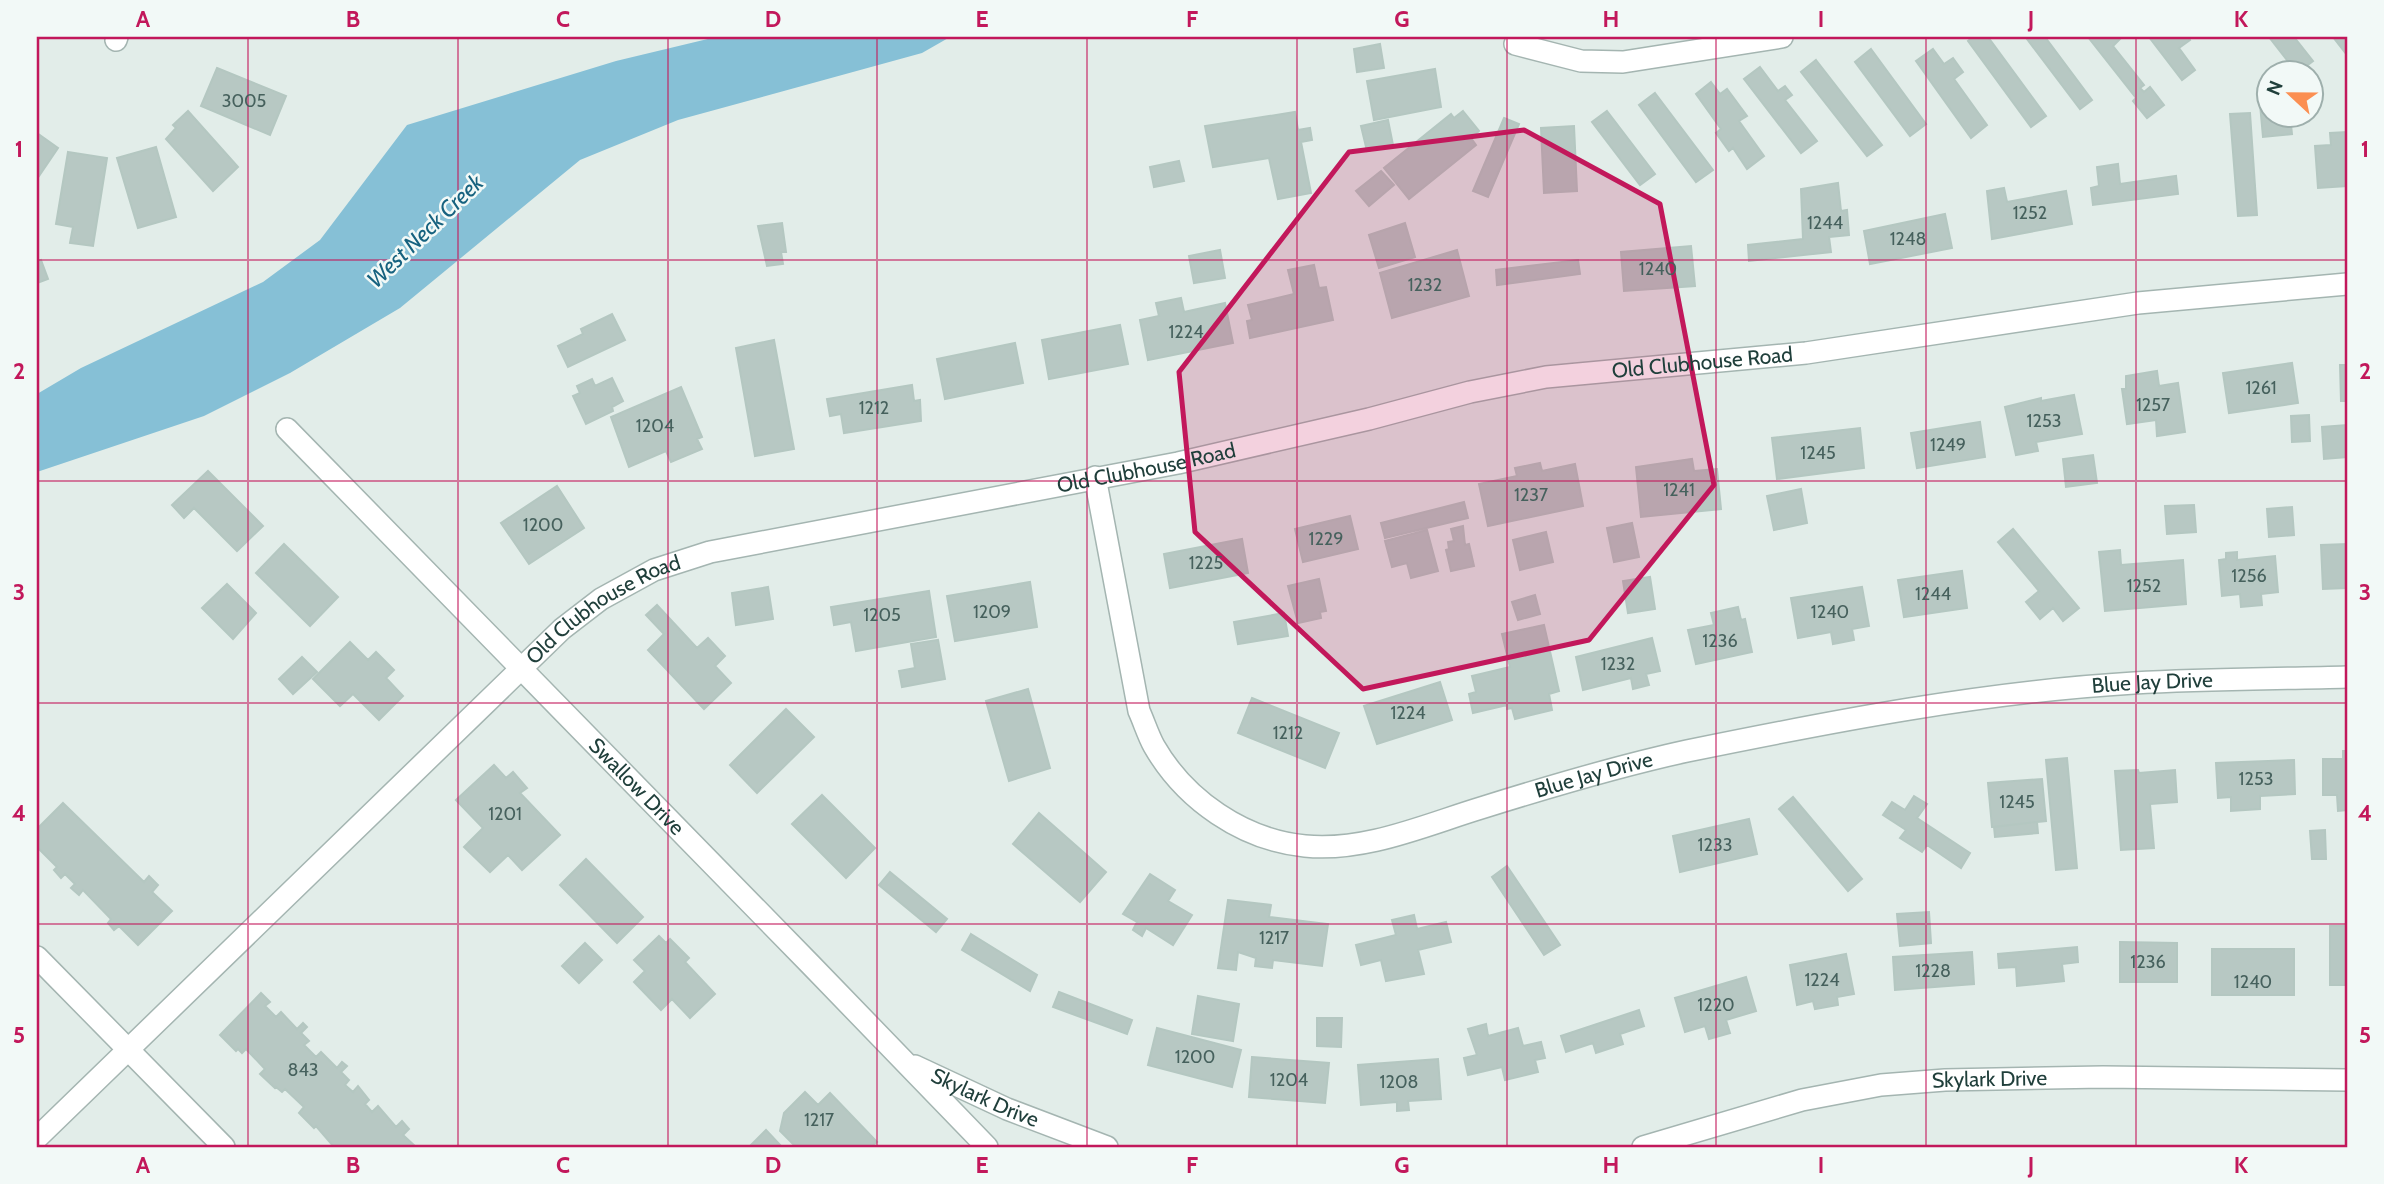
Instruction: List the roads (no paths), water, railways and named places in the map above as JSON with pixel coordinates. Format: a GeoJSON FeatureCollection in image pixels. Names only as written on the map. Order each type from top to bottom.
{"type":"FeatureCollection","features":[{"type":"Feature","properties":{"kind":"street"},"geometry":{"type":"LineString","coordinates":[[1515,44],[1581,61],[1623,62],[1782,37]]}},
{"type":"Feature","properties":{"kind":"street","name":"Old Clubhouse Road"},"geometry":{"type":"LineString","coordinates":[[37,1138],[562,629],[601,598],[654,570],[710,552],[1191,460],[1369,419],[1470,392],[1546,377],[1806,353],[2138,303],[2347,284]]}},
{"type":"Feature","properties":{"kind":"street","name":"Swallow Drive"},"geometry":{"type":"LineString","coordinates":[[287,429],[987,1147]]}},
{"type":"Feature","properties":{"kind":"street","name":"Blue Jay Drive"},"geometry":{"type":"LineString","coordinates":[[1095,477],[1139,711],[1154,746],[1175,777],[1203,803],[1234,824],[1277,841],[1307,846],[1345,845],[1384,838],[1531,792],[1683,752],[1877,714],[1961,701],[2133,683],[2347,677]]}},
{"type":"Feature","properties":{"kind":"street"},"geometry":{"type":"LineString","coordinates":[[37,957],[224,1147]]}},
{"type":"Feature","properties":{"kind":"street","name":"Skylark Drive"},"geometry":{"type":"LineString","coordinates":[[904,1061],[1007,1109],[1107,1147]]}},
{"type":"Feature","properties":{"kind":"street","name":"Skylark Drive"},"geometry":{"type":"LineString","coordinates":[[1643,1147],[1802,1100],[1881,1086],[1932,1081],[2103,1077],[2347,1080]]}},
{"type":"Feature","properties":{"kind":"water","name":"West Neck Creek"},"geometry":{"type":"Polygon","coordinates":[[[716,37],[950,37],[922,53],[678,120],[580,160],[400,308],[290,373],[204,416],[37,472],[37,394],[81,368],[263,282],[320,240],[407,125],[616,61],[716,37]]]}}]}
